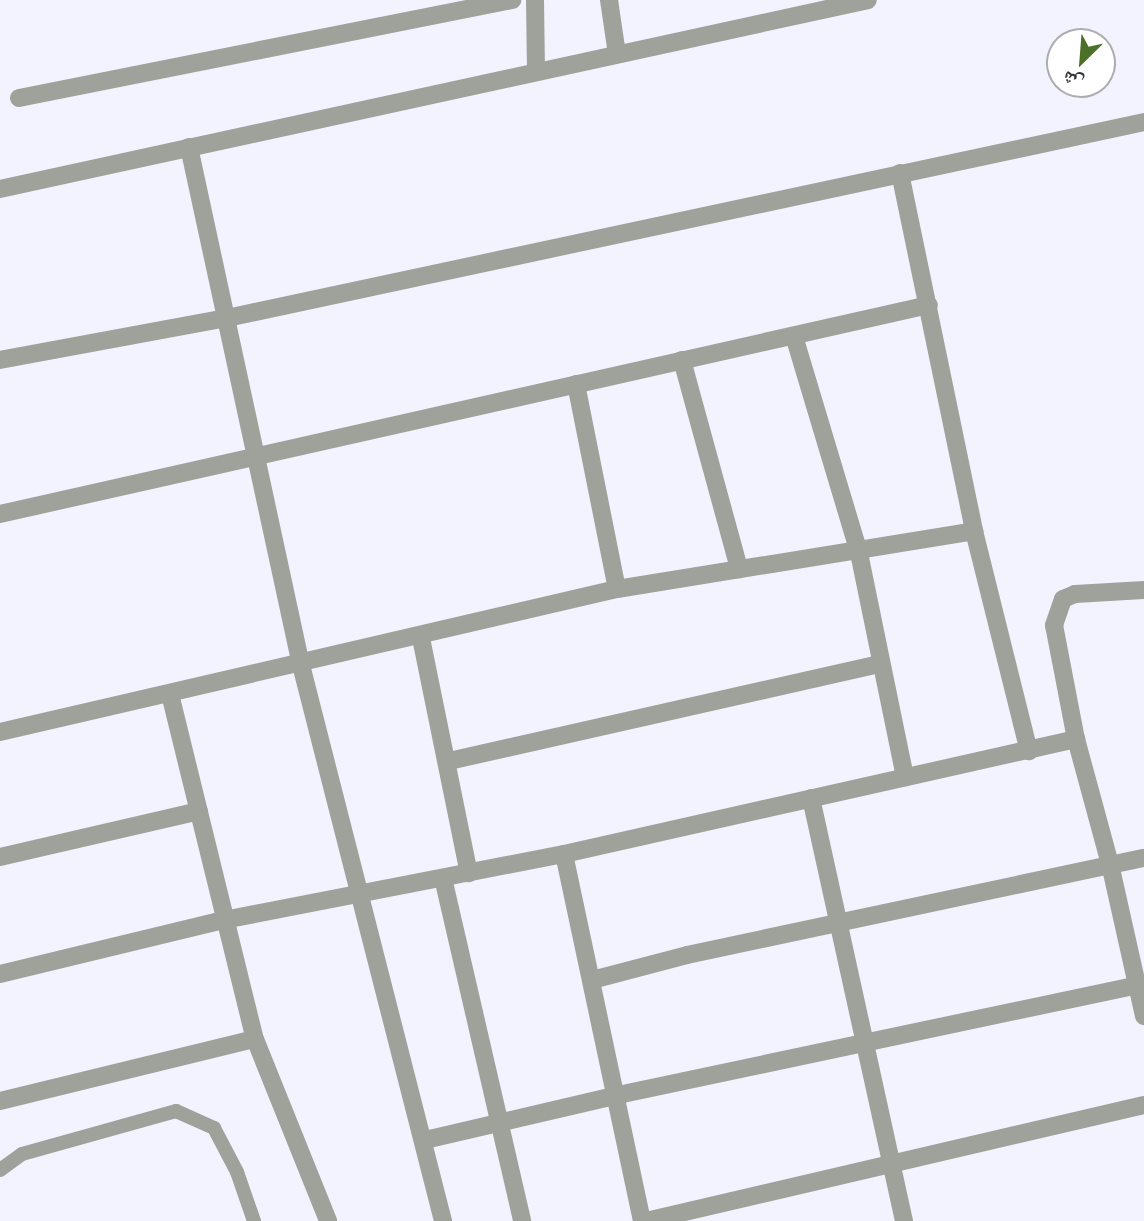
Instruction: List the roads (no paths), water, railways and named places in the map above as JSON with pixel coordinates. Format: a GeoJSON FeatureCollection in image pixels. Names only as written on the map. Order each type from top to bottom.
{"type":"FeatureCollection","features":[{"type":"Feature","properties":{"kind":"street"},"geometry":{"type":"LineString","coordinates":[[19,97],[512,0]]}},
{"type":"Feature","properties":{"kind":"street"},"geometry":{"type":"LineString","coordinates":[[535,0],[536,72]]}},
{"type":"Feature","properties":{"kind":"street"},"geometry":{"type":"LineString","coordinates":[[609,0],[617,54]]}},
{"type":"Feature","properties":{"kind":"street"},"geometry":{"type":"LineString","coordinates":[[0,189],[867,0]]}},
{"type":"Feature","properties":{"kind":"street"},"geometry":{"type":"LineString","coordinates":[[0,360],[227,318],[1144,122]]}},
{"type":"Feature","properties":{"kind":"street"},"geometry":{"type":"LineString","coordinates":[[189,147],[259,457],[301,665],[358,893],[425,1140],[443,1221]]}},
{"type":"Feature","properties":{"kind":"street"},"geometry":{"type":"LineString","coordinates":[[900,173],[974,531],[1029,751]]}},
{"type":"Feature","properties":{"kind":"street"},"geometry":{"type":"LineString","coordinates":[[0,514],[929,305]]}},
{"type":"Feature","properties":{"kind":"street"},"geometry":{"type":"LineString","coordinates":[[794,336],[859,553],[878,664],[905,777]]}},
{"type":"Feature","properties":{"kind":"street"},"geometry":{"type":"LineString","coordinates":[[682,359],[739,569]]}},
{"type":"Feature","properties":{"kind":"street"},"geometry":{"type":"LineString","coordinates":[[576,384],[617,589]]}},
{"type":"Feature","properties":{"kind":"street"},"geometry":{"type":"LineString","coordinates":[[0,732],[421,638],[617,589],[859,553],[974,531]]}},
{"type":"Feature","properties":{"kind":"street"},"geometry":{"type":"LineString","coordinates":[[1144,590],[1075,594],[1063,599],[1056,611],[1054,625],[1076,739],[1110,864],[1144,1016]]}},
{"type":"Feature","properties":{"kind":"street"},"geometry":{"type":"LineString","coordinates":[[421,638],[449,761],[469,873]]}},
{"type":"Feature","properties":{"kind":"street"},"geometry":{"type":"LineString","coordinates":[[449,761],[878,664]]}},
{"type":"Feature","properties":{"kind":"street"},"geometry":{"type":"LineString","coordinates":[[170,694],[255,1039],[328,1221]]}},
{"type":"Feature","properties":{"kind":"street"},"geometry":{"type":"LineString","coordinates":[[0,974],[224,920],[564,854],[1076,739]]}},
{"type":"Feature","properties":{"kind":"street"},"geometry":{"type":"LineString","coordinates":[[811,798],[868,1041],[904,1221]]}},
{"type":"Feature","properties":{"kind":"street"},"geometry":{"type":"LineString","coordinates":[[0,857],[199,811]]}},
{"type":"Feature","properties":{"kind":"street"},"geometry":{"type":"LineString","coordinates":[[564,854],[644,1221],[1144,1105]]}},
{"type":"Feature","properties":{"kind":"street"},"geometry":{"type":"LineString","coordinates":[[592,980],[841,922],[1144,858]]}},
{"type":"Feature","properties":{"kind":"street"},"geometry":{"type":"LineString","coordinates":[[443,878],[522,1221]]}},
{"type":"Feature","properties":{"kind":"street"},"geometry":{"type":"LineString","coordinates":[[425,1140],[618,1095],[1138,985]]}},
{"type":"Feature","properties":{"kind":"street"},"geometry":{"type":"LineString","coordinates":[[0,1101],[255,1039]]}},
{"type":"Feature","properties":{"kind":"lane"},"geometry":{"type":"LineString","coordinates":[[0,1170],[22,1154],[176,1111],[214,1128],[237,1172],[254,1221]]}}]}
